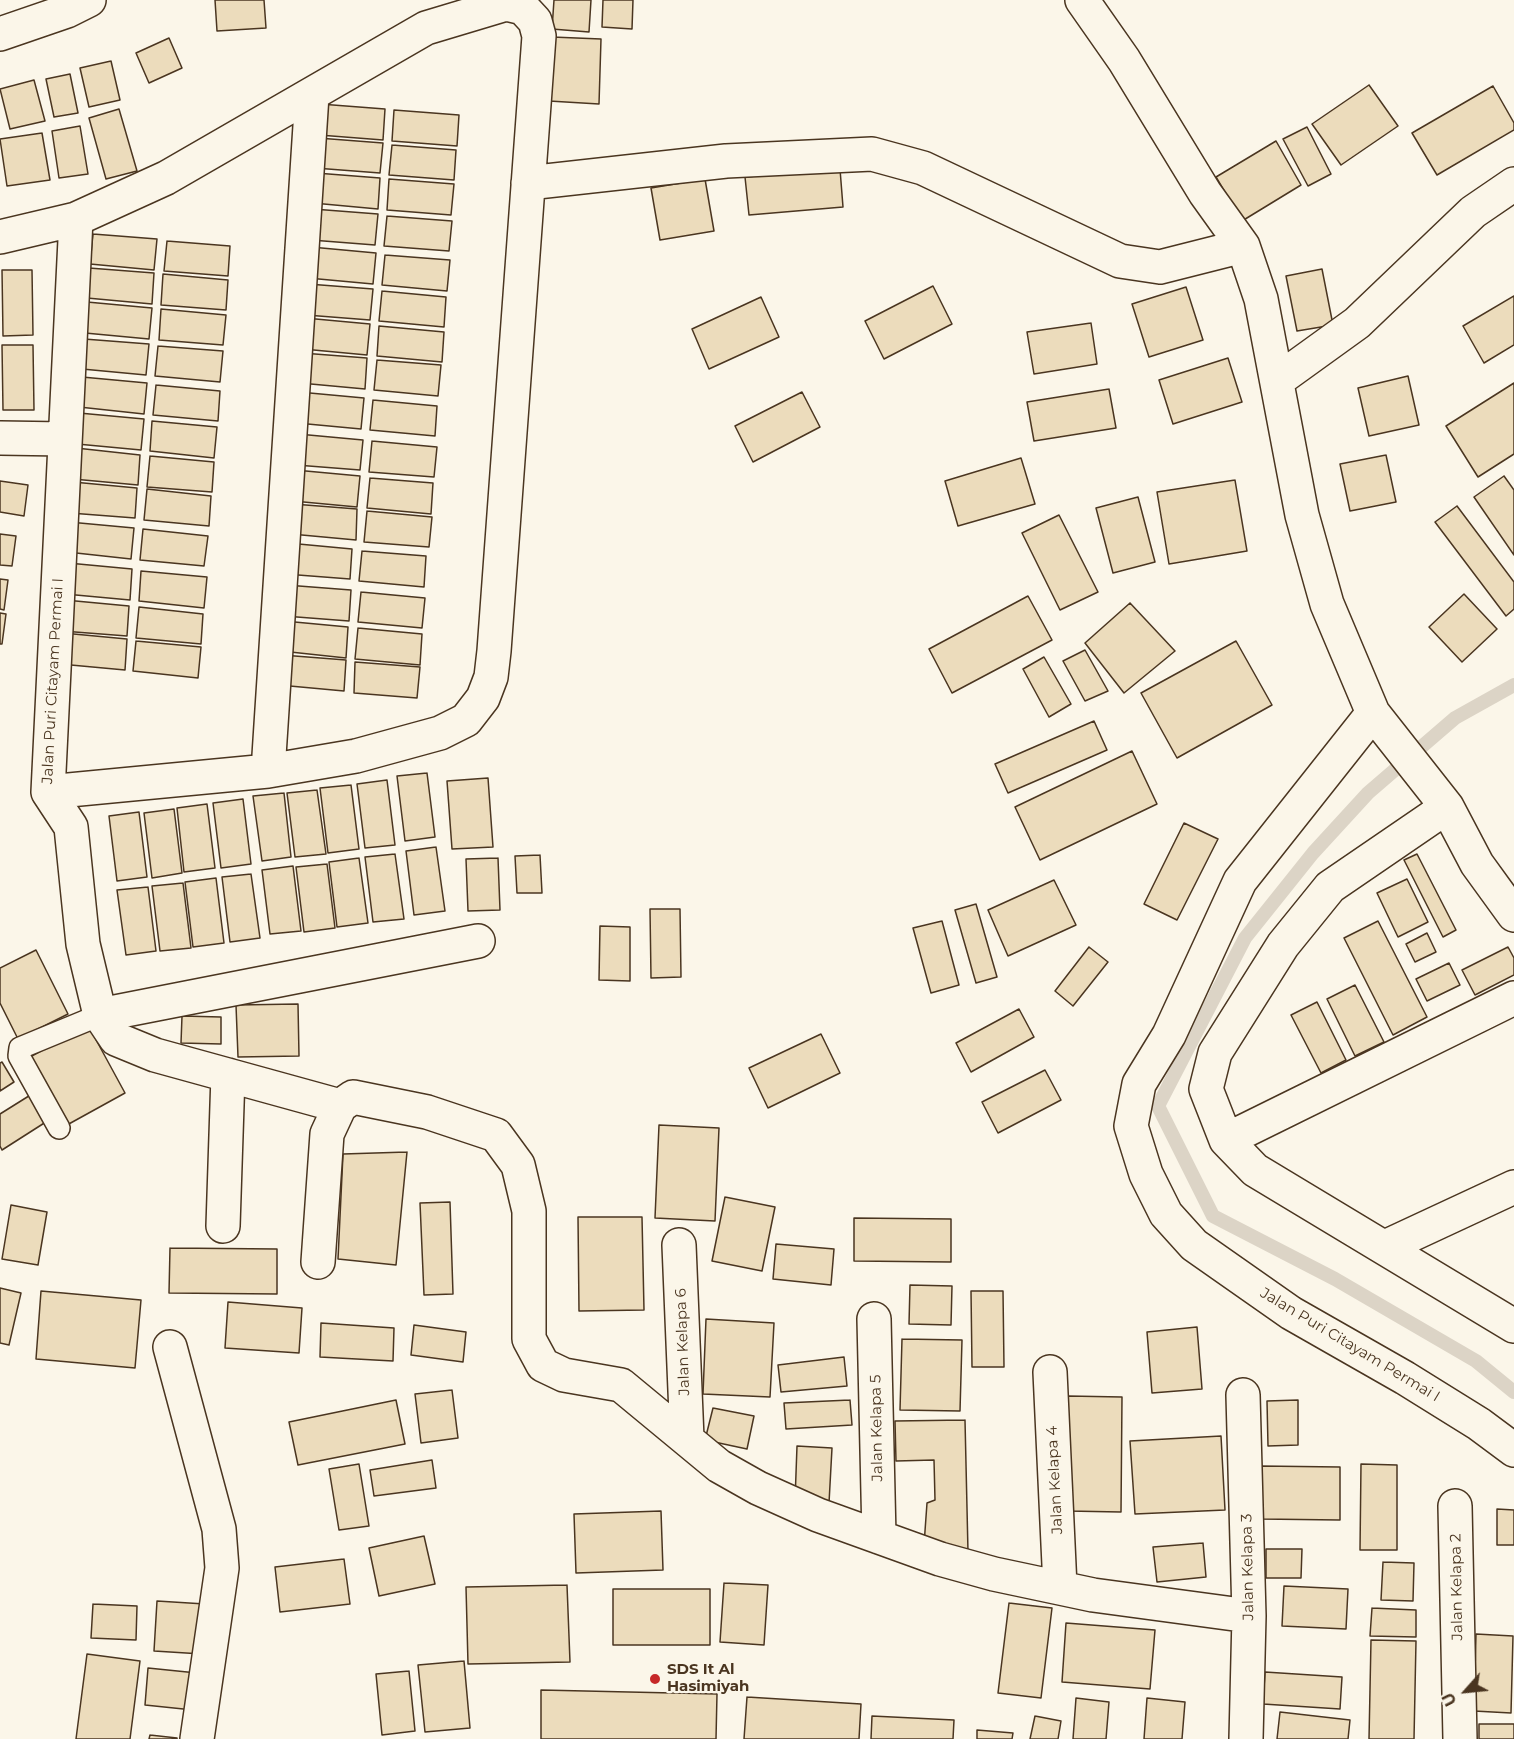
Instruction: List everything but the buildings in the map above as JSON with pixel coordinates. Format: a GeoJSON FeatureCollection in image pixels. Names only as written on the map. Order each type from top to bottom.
{"type":"FeatureCollection","features":[{"type":"Feature","properties":{"kind":"street"},"geometry":{"type":"LineString","coordinates":[[0,34],[67,11],[89,0]]}},
{"type":"Feature","properties":{"kind":"street"},"geometry":{"type":"LineString","coordinates":[[1082,0],[1124,60],[1206,193],[1243,246],[1261,299],[1302,515],[1327,604],[1379,722],[1447,807],[1477,864],[1514,915]]}},
{"type":"Feature","properties":{"kind":"street"},"geometry":{"type":"LineString","coordinates":[[0,237],[76,219],[166,178],[426,28],[506,4],[523,8],[535,21],[539,36],[494,651],[492,677],[483,698],[466,720],[440,734],[356,756],[268,771],[48,792]]}},
{"type":"Feature","properties":{"kind":"street"},"geometry":{"type":"LineString","coordinates":[[268,771],[312,95]]}},
{"type":"Feature","properties":{"kind":"street"},"geometry":{"type":"LineString","coordinates":[[528,183],[726,161],[872,154],[922,168],[1120,261],[1160,267],[1243,246]]}},
{"type":"Feature","properties":{"kind":"street"},"geometry":{"type":"LineString","coordinates":[[1278,380],[1356,323],[1473,212],[1514,184]]}},
{"type":"Feature","properties":{"kind":"street","name":"Jalan Puri Citayam Permai I"},"geometry":{"type":"LineString","coordinates":[[76,219],[48,792],[71,827],[83,944],[100,1015],[116,1039],[154,1055],[340,1106]]}},
{"type":"Feature","properties":{"kind":"street"},"geometry":{"type":"LineString","coordinates":[[0,438],[65,439]]}},
{"type":"Feature","properties":{"kind":"street","name":"Jalan Puri Citayam Permai I"},"geometry":{"type":"LineString","coordinates":[[1379,722],[1240,881],[1174,1026],[1139,1084],[1131,1126],[1146,1174],[1166,1214],[1194,1245],[1291,1313],[1406,1378],[1479,1424],[1514,1450]]}},
{"type":"Feature","properties":{"kind":"street"},"geometry":{"type":"LineString","coordinates":[[1447,807],[1329,887],[1283,945],[1215,1053],[1206,1089],[1226,1140],[1255,1170],[1514,1326]]}},
{"type":"Feature","properties":{"kind":"street"},"geometry":{"type":"LineString","coordinates":[[100,1015],[478,941]]}},
{"type":"Feature","properties":{"kind":"street"},"geometry":{"type":"LineString","coordinates":[[1226,1140],[1514,998]]}},
{"type":"Feature","properties":{"kind":"street"},"geometry":{"type":"LineString","coordinates":[[224,1226],[228,1075]]}},
{"type":"Feature","properties":{"kind":"street"},"geometry":{"type":"LineString","coordinates":[[318,1262],[327,1134],[340,1106],[354,1096],[427,1112],[496,1135],[518,1165],[529,1211],[529,1339],[543,1365],[564,1375],[621,1385],[719,1466],[758,1488],[818,1515],[879,1537],[983,1571],[1152,1604],[1249,1616]]}},
{"type":"Feature","properties":{"kind":"street"},"geometry":{"type":"LineString","coordinates":[[1385,1247],[1514,1187]]}},
{"type":"Feature","properties":{"kind":"street","name":"Jalan Kelapa 6"},"geometry":{"type":"LineString","coordinates":[[679,1245],[687,1439]]}},
{"type":"Feature","properties":{"kind":"street","name":"Jalan Kelapa 5"},"geometry":{"type":"LineString","coordinates":[[874,1319],[879,1537]]}},
{"type":"Feature","properties":{"kind":"street"},"geometry":{"type":"LineString","coordinates":[[170,1347],[219,1529],[222,1568],[197,1739]]}},
{"type":"Feature","properties":{"kind":"street","name":"Jalan Kelapa 4"},"geometry":{"type":"LineString","coordinates":[[1050,1372],[1059,1587]]}},
{"type":"Feature","properties":{"kind":"street","name":"Jalan Kelapa 3"},"geometry":{"type":"LineString","coordinates":[[1243,1395],[1249,1616],[1246,1739]]}},
{"type":"Feature","properties":{"kind":"street","name":"Jalan Kelapa 2"},"geometry":{"type":"LineString","coordinates":[[1455,1506],[1460,1739]]}},
{"type":"Feature","properties":{"kind":"lane"},"geometry":{"type":"LineString","coordinates":[[59,1128],[19,1056],[20,1048],[100,1015]]}},
{"type":"Feature","properties":{"kind":"waterway"},"geometry":{"type":"LineString","coordinates":[[1514,685],[1455,718],[1368,793],[1313,853],[1245,938],[1158,1106],[1213,1216],[1335,1279],[1476,1361],[1514,1392]]}},
{"type":"Feature","properties":{"kind":"place","name":"SDS It Al Hasimiyah"},"geometry":{"type":"Point","coordinates":[655,1679]}}]}
